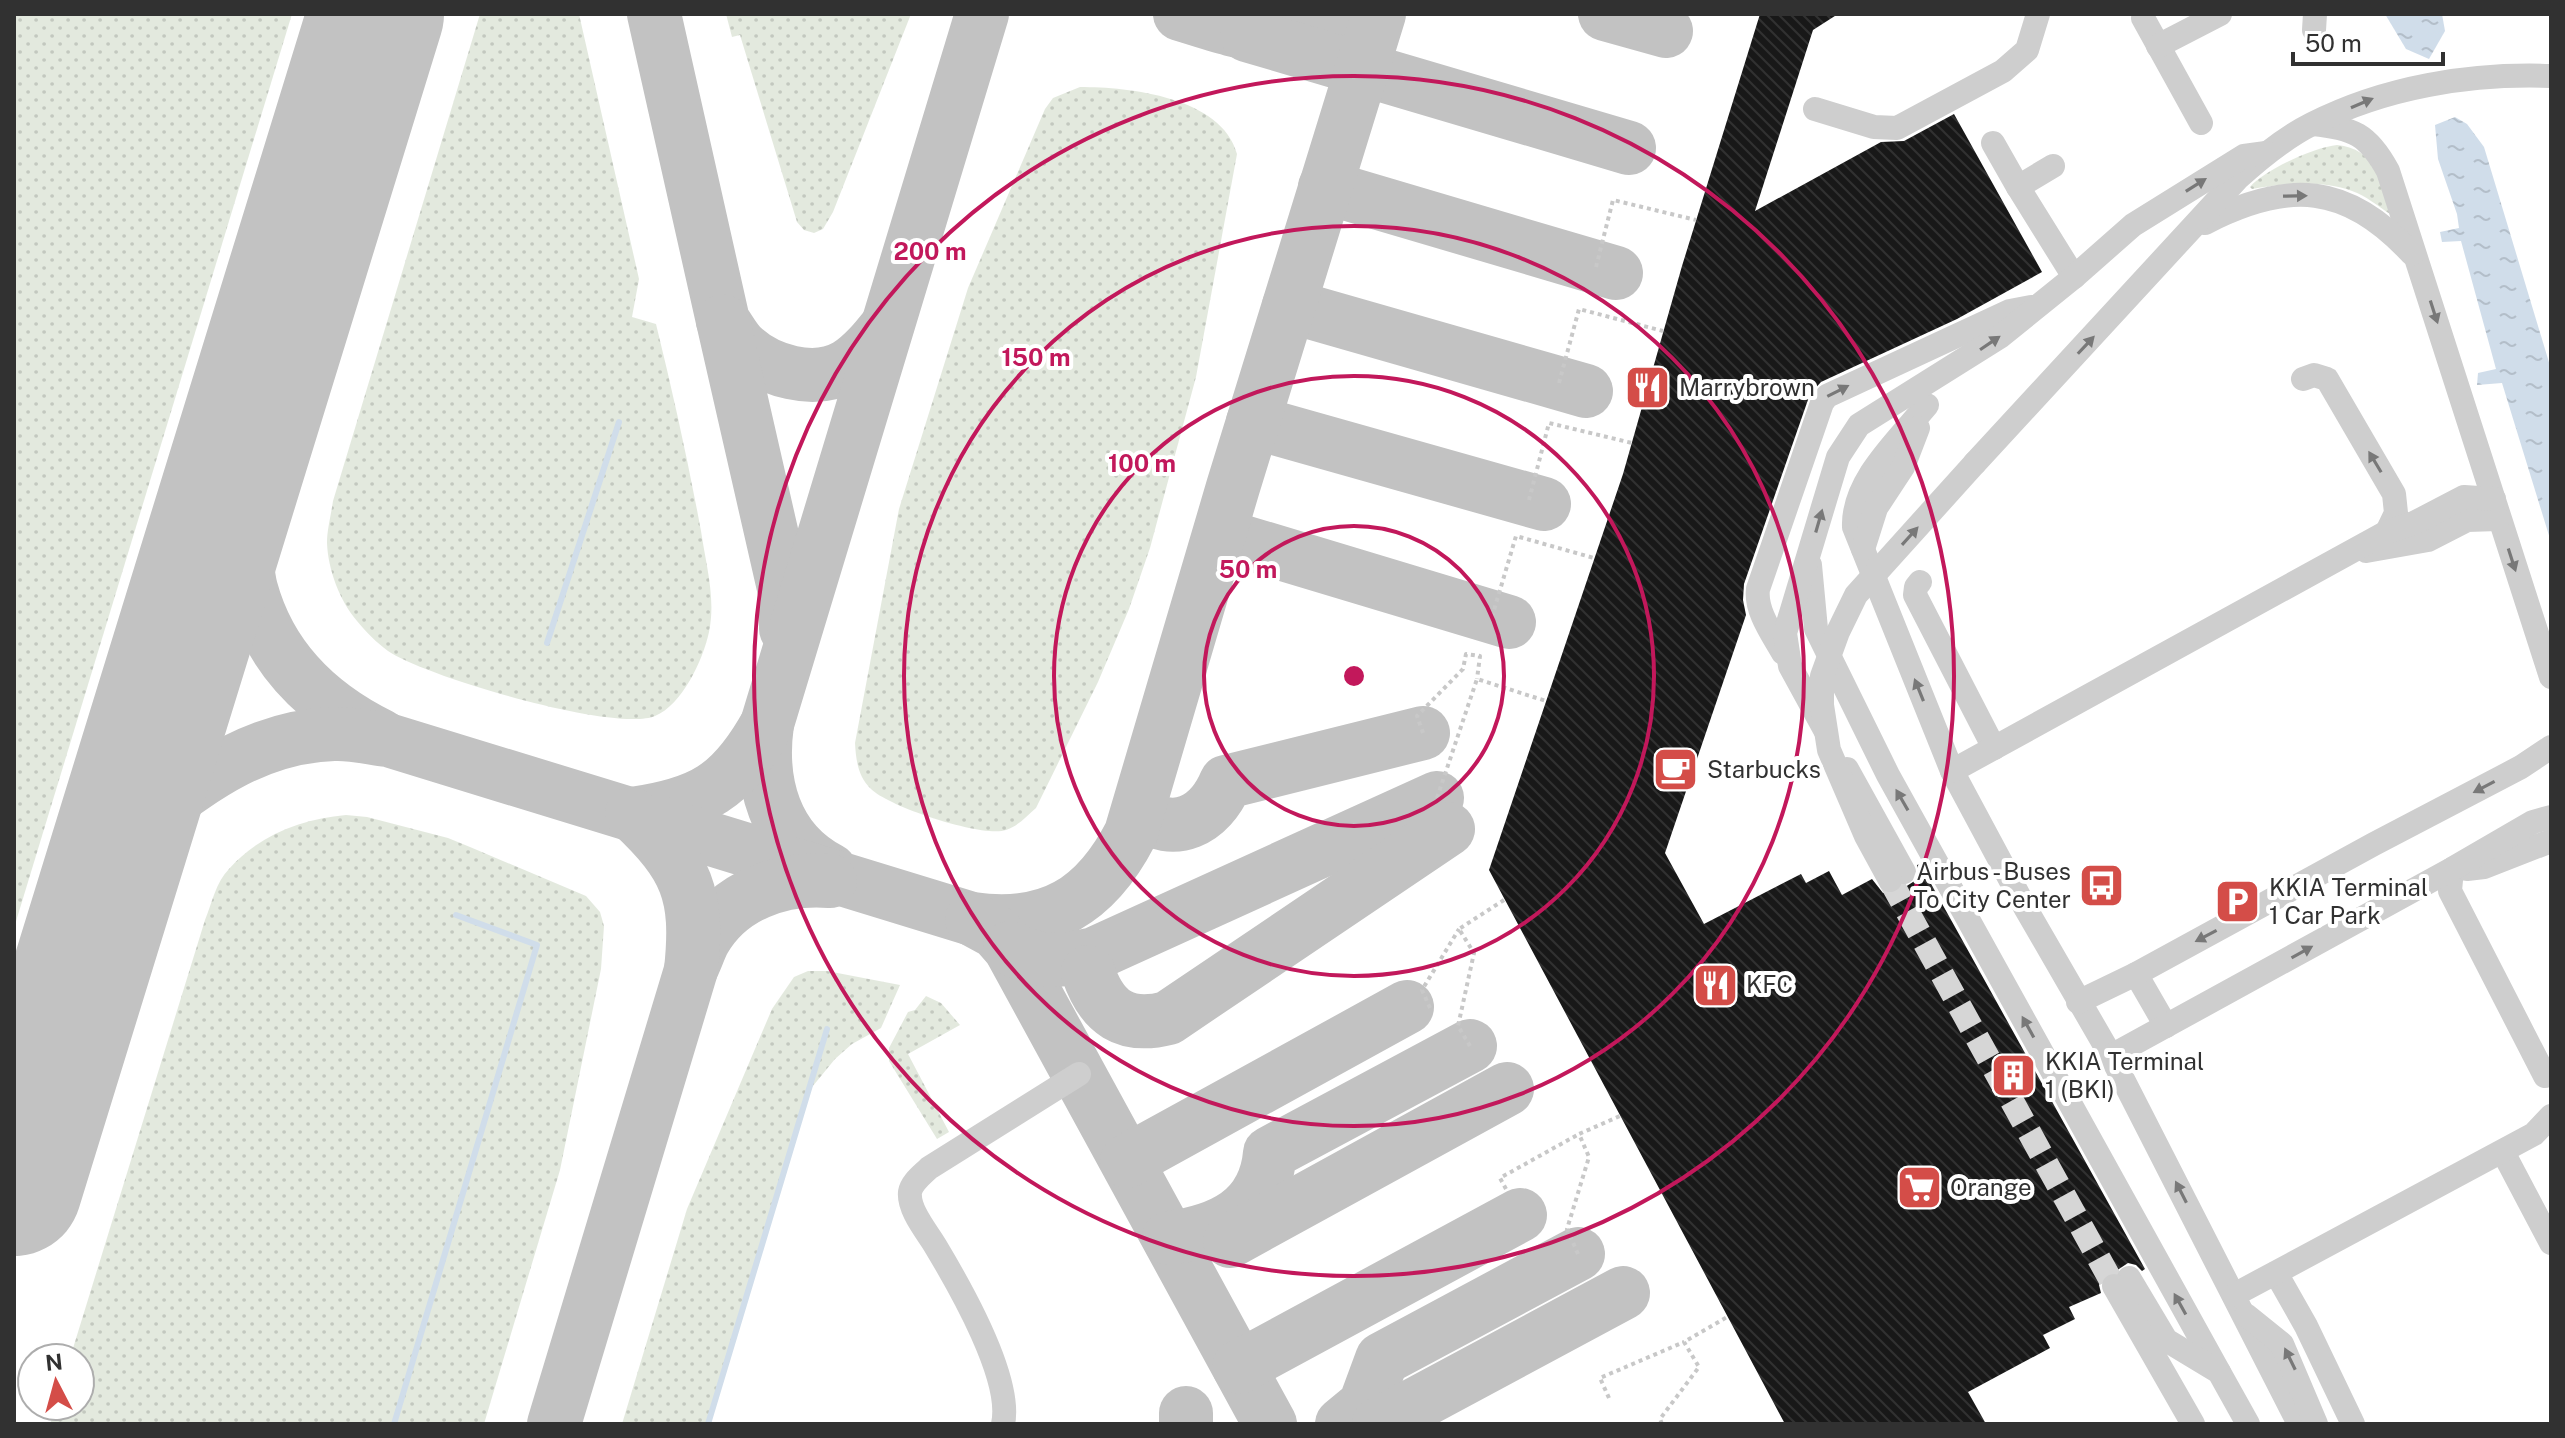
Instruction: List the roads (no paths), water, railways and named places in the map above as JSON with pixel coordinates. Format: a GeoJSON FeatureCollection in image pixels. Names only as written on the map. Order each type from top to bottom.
{"type":"FeatureCollection","features":[{"type":"Feature","properties":{"kind":"street"},"geometry":{"type":"LineString","coordinates":[[1815,109],[1874,127],[1897,128],[2003,71],[2027,50],[2038,14]]}},
{"type":"Feature","properties":{"kind":"street"},"geometry":{"type":"LineString","coordinates":[[2158,46],[2220,14]]}},
{"type":"Feature","properties":{"kind":"street"},"geometry":{"type":"LineString","coordinates":[[2143,18],[2201,123]]}},
{"type":"Feature","properties":{"kind":"street"},"geometry":{"type":"LineString","coordinates":[[2036,308],[2010,311],[1827,396],[1822,403],[1757,596],[1763,616],[1790,666],[1897,876],[1866,836],[1829,750],[1822,705],[1822,676],[1856,595],[2237,179],[2266,153],[2311,124],[2377,97],[2436,83],[2524,75],[2551,76]]}},
{"type":"Feature","properties":{"kind":"street"},"geometry":{"type":"LineString","coordinates":[[2311,124],[2355,132],[2368,141],[2388,171],[2551,677]]}},
{"type":"Feature","properties":{"kind":"street"},"geometry":{"type":"LineString","coordinates":[[1993,143],[2074,277]]}},
{"type":"Feature","properties":{"kind":"street"},"geometry":{"type":"LineString","coordinates":[[1790,666],[1785,633],[1838,457],[1859,425],[2001,336],[2133,225],[2244,156],[2266,153]]}},
{"type":"Feature","properties":{"kind":"street"},"geometry":{"type":"LineString","coordinates":[[2018,187],[2053,166]]}},
{"type":"Feature","properties":{"kind":"street"},"geometry":{"type":"LineString","coordinates":[[2195,227],[2254,202],[2319,196],[2356,207],[2372,216],[2417,259]]}},
{"type":"Feature","properties":{"kind":"street"},"geometry":{"type":"LineString","coordinates":[[1945,373],[1927,405],[1903,467],[1876,508],[1863,549],[1952,771],[2078,1002],[2111,1056],[2299,1424]]}},
{"type":"Feature","properties":{"kind":"street"},"geometry":{"type":"LineString","coordinates":[[2303,379],[2314,375],[2327,379],[2394,494],[2396,513],[2387,532]]}},
{"type":"Feature","properties":{"kind":"street"},"geometry":{"type":"LineString","coordinates":[[1952,771],[2387,532],[2414,523],[2464,497],[2496,509]]}},
{"type":"Feature","properties":{"kind":"street"},"geometry":{"type":"LineString","coordinates":[[2352,553],[2428,540],[2496,509]]}},
{"type":"Feature","properties":{"kind":"street"},"geometry":{"type":"LineString","coordinates":[[1809,554],[1816,629],[1888,775],[2248,1424]]}},
{"type":"Feature","properties":{"kind":"street"},"geometry":{"type":"LineString","coordinates":[[1920,582],[1915,595],[1994,748]]}},
{"type":"Feature","properties":{"kind":"street"},"geometry":{"type":"LineString","coordinates":[[2078,1002],[2136,974],[2521,767],[2551,747]]}},
{"type":"Feature","properties":{"kind":"street"},"geometry":{"type":"LineString","coordinates":[[2111,1056],[2533,822],[2551,817]]}},
{"type":"Feature","properties":{"kind":"street"},"geometry":{"type":"LineString","coordinates":[[2452,869],[2484,867],[2551,841]]}},
{"type":"Feature","properties":{"kind":"street"},"geometry":{"type":"LineString","coordinates":[[2452,869],[2450,891],[2545,1076]]}},
{"type":"Feature","properties":{"kind":"street"},"geometry":{"type":"LineString","coordinates":[[2136,974],[2166,1026]]}},
{"type":"Feature","properties":{"kind":"street"},"geometry":{"type":"LineString","coordinates":[[1003,1424],[1003,1398],[996,1366],[956,1281],[914,1211],[910,1193],[914,1183],[929,1168],[1079,1074]]}},
{"type":"Feature","properties":{"kind":"street"},"geometry":{"type":"LineString","coordinates":[[2237,1303],[2276,1273],[2542,1134],[2551,1116]]}},
{"type":"Feature","properties":{"kind":"street"},"geometry":{"type":"LineString","coordinates":[[2503,1152],[2551,1243]]}},
{"type":"Feature","properties":{"kind":"street"},"geometry":{"type":"LineString","coordinates":[[2276,1273],[2306,1326],[2353,1424]]}},
{"type":"Feature","properties":{"kind":"street"},"geometry":{"type":"LineString","coordinates":[[2193,1424],[2121,1282],[2166,1340],[2219,1372]]}},
{"type":"Feature","properties":{"kind":"street"},"geometry":{"type":"LineString","coordinates":[[2237,1303],[2282,1344],[2316,1424]]}},
{"type":"Feature","properties":{"kind":"water"},"geometry":{"type":"Polygon","coordinates":[[[2385,14],[2442,14],[2445,31],[2429,59],[2406,49],[2385,14]]]}},
{"type":"Feature","properties":{"kind":"water"},"geometry":{"type":"Polygon","coordinates":[[[2455,117],[2467,124],[2484,147],[2551,369],[2551,542],[2502,383],[2477,385],[2478,373],[2496,369],[2461,241],[2442,242],[2440,232],[2459,228],[2438,159],[2435,125],[2455,117]]]}},
{"type":"Feature","properties":{"kind":"waterway"},"geometry":{"type":"LineString","coordinates":[[547,643],[619,422]]}},
{"type":"Feature","properties":{"kind":"waterway"},"geometry":{"type":"LineString","coordinates":[[394,1424],[537,945],[456,915]]}},
{"type":"Feature","properties":{"kind":"waterway"},"geometry":{"type":"LineString","coordinates":[[708,1424],[827,1029]]}},
{"type":"Feature","properties":{"kind":"tunnel"},"geometry":{"type":"LineString","coordinates":[[1890,880],[2114,1286]]}},
{"type":"Feature","properties":{"kind":"place","name":"Marrybrown"},"geometry":{"type":"Point","coordinates":[1648,388]}},
{"type":"Feature","properties":{"kind":"place","name":"Starbucks"},"geometry":{"type":"Point","coordinates":[1676,770]}},
{"type":"Feature","properties":{"kind":"place","name":"Airbus - Buses To City Center"},"geometry":{"type":"Point","coordinates":[2102,886]}},
{"type":"Feature","properties":{"kind":"place","name":"KKIA Terminal 1 Car Park"},"geometry":{"type":"Point","coordinates":[2238,902]}},
{"type":"Feature","properties":{"kind":"place","name":"KFC"},"geometry":{"type":"Point","coordinates":[1715,985]}},
{"type":"Feature","properties":{"kind":"place","name":"KKIA Terminal 1 (BKI)"},"geometry":{"type":"Point","coordinates":[2014,1076]}},
{"type":"Feature","properties":{"kind":"place","name":"Orange"},"geometry":{"type":"Point","coordinates":[1919,1188]}}]}
